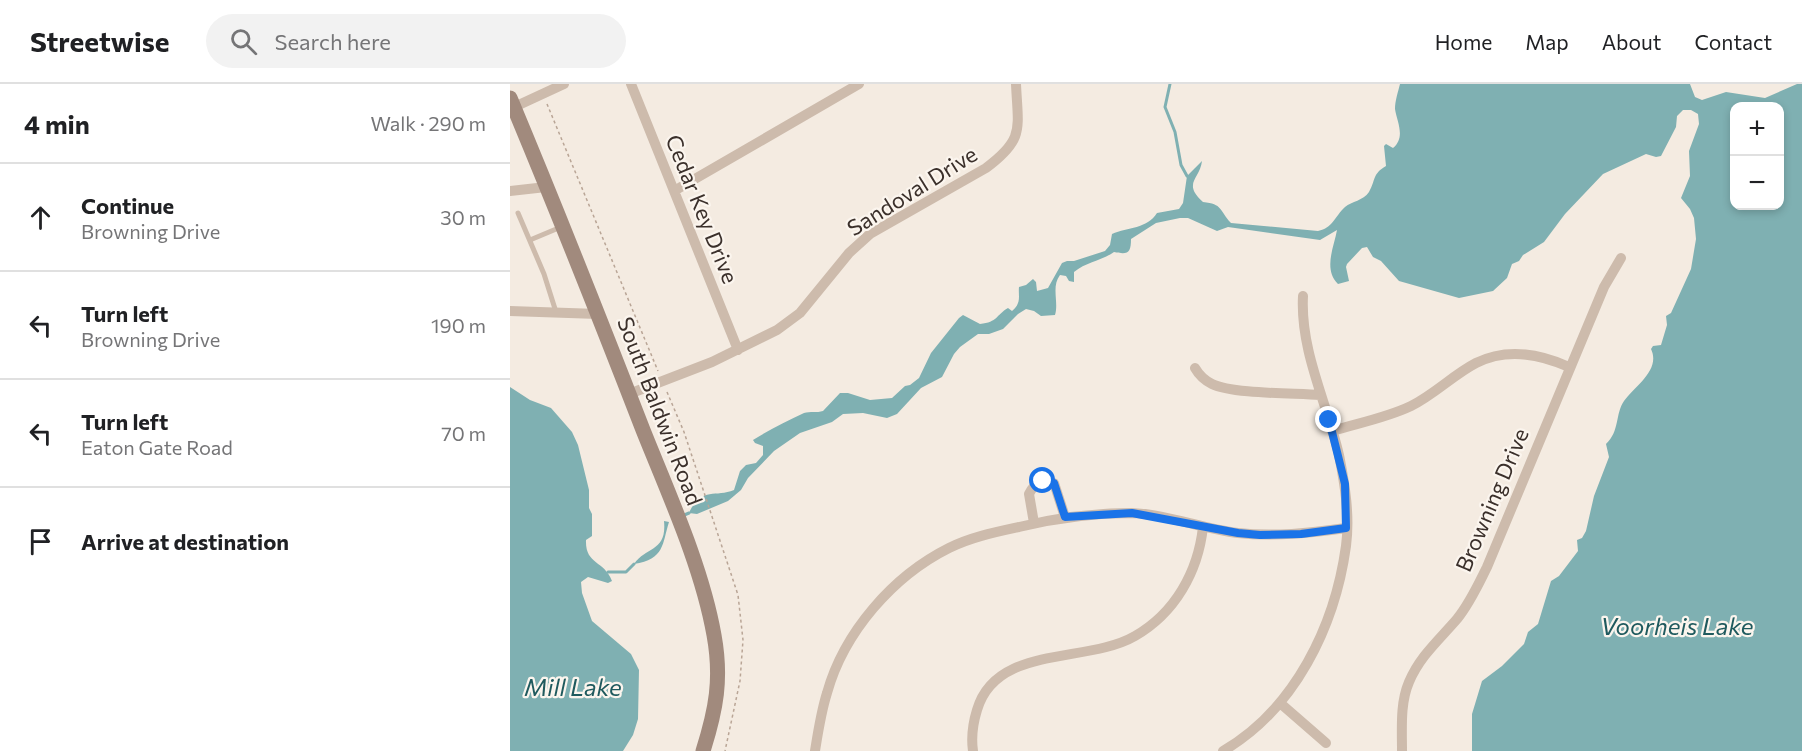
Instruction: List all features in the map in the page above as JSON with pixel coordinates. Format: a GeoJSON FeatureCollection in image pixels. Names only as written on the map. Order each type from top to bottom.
{"type":"FeatureCollection","features":[{"type":"Feature","properties":{"kind":"main road","name":"South Baldwin Road"},"geometry":{"type":"LineString","coordinates":[[511,105],[598,314],[698,577],[714,636],[718,690],[714,715],[703,751]]}},
{"type":"Feature","properties":{"kind":"street"},"geometry":{"type":"LineString","coordinates":[[511,105],[564,84]]}},
{"type":"Feature","properties":{"kind":"street","name":"Cedar Key Drive"},"geometry":{"type":"LineString","coordinates":[[630,84],[738,350]]}},
{"type":"Feature","properties":{"kind":"street"},"geometry":{"type":"LineString","coordinates":[[674,191],[859,84]]}},
{"type":"Feature","properties":{"kind":"street","name":"Sandoval Drive"},"geometry":{"type":"LineString","coordinates":[[629,394],[738,350],[777,330],[800,313],[849,253],[870,234],[986,168],[1007,152],[1016,138],[1018,120],[1016,84]]}},
{"type":"Feature","properties":{"kind":"street"},"geometry":{"type":"LineString","coordinates":[[510,191],[546,187]]}},
{"type":"Feature","properties":{"kind":"street","name":"Browning Drive"},"geometry":{"type":"LineString","coordinates":[[1402,751],[1403,706],[1408,684],[1417,664],[1458,618],[1473,596],[1604,287],[1621,258]]}},
{"type":"Feature","properties":{"kind":"street"},"geometry":{"type":"LineString","coordinates":[[1223,751],[1254,728],[1280,703],[1309,660],[1323,634],[1333,605],[1346,546],[1345,484],[1305,337],[1303,296]]}},
{"type":"Feature","properties":{"kind":"street"},"geometry":{"type":"LineString","coordinates":[[510,311],[598,314]]}},
{"type":"Feature","properties":{"kind":"street"},"geometry":{"type":"LineString","coordinates":[[1332,431],[1408,407],[1433,394],[1476,363],[1489,358],[1528,354],[1551,359],[1569,367]]}},
{"type":"Feature","properties":{"kind":"street"},"geometry":{"type":"LineString","coordinates":[[1195,368],[1201,378],[1214,385],[1250,390],[1320,394]]}},
{"type":"Feature","properties":{"kind":"street"},"geometry":{"type":"LineString","coordinates":[[1034,523],[1029,494],[1034,484],[1043,481],[1054,483],[1065,517]]}},
{"type":"Feature","properties":{"kind":"street"},"geometry":{"type":"LineString","coordinates":[[815,751],[827,692],[858,628],[876,606],[919,567],[950,548],[987,534],[1065,517],[1132,513],[1260,535],[1301,534],[1346,528]]}},
{"type":"Feature","properties":{"kind":"street"},"geometry":{"type":"LineString","coordinates":[[974,751],[973,724],[979,702],[994,682],[1016,666],[1106,647],[1134,637],[1155,621],[1185,588],[1195,562],[1203,527]]}},
{"type":"Feature","properties":{"kind":"street"},"geometry":{"type":"LineString","coordinates":[[1280,703],[1326,743]]}},
{"type":"Feature","properties":{"kind":"lane"},"geometry":{"type":"LineString","coordinates":[[518,213],[544,274],[556,312]]}},
{"type":"Feature","properties":{"kind":"lane"},"geometry":{"type":"LineString","coordinates":[[530,240],[562,226]]}},
{"type":"Feature","properties":{"kind":"path"},"geometry":{"type":"LineString","coordinates":[[542,93],[662,381],[675,407],[738,595],[743,640],[740,681],[725,751]]}},
{"type":"Feature","properties":{"kind":"water","name":"Voorheis Lake"},"geometry":{"type":"Polygon","coordinates":[[[1400,84],[1690,84],[1695,97],[1702,100],[1726,92],[1765,98],[1802,84],[1802,751],[1472,751],[1472,714],[1482,681],[1502,666],[1524,644],[1528,632],[1538,624],[1551,581],[1559,576],[1578,551],[1577,540],[1582,538],[1586,531],[1594,496],[1609,457],[1606,444],[1613,434],[1621,406],[1650,371],[1653,364],[1651,349],[1653,346],[1661,345],[1667,325],[1666,316],[1671,313],[1691,269],[1696,239],[1694,218],[1681,198],[1690,176],[1689,151],[1699,124],[1698,114],[1691,110],[1683,110],[1677,116],[1676,127],[1661,156],[1646,154],[1603,174],[1565,214],[1544,242],[1512,264],[1507,278],[1493,291],[1459,298],[1399,281],[1381,261],[1373,257],[1367,247],[1362,248],[1347,264],[1349,281],[1338,284],[1330,265],[1337,230],[1320,240],[1228,227],[1217,231],[1188,218],[1156,223],[1131,239],[1128,252],[1114,252],[1074,272],[1074,282],[1060,275],[1056,284],[1055,315],[1041,316],[1026,309],[1003,329],[989,334],[978,334],[960,347],[942,377],[921,388],[897,414],[887,418],[863,413],[843,414],[832,422],[800,433],[774,451],[748,478],[741,490],[728,501],[697,514],[689,513],[698,499],[709,494],[734,490],[740,471],[746,465],[756,463],[763,455],[763,446],[753,440],[804,413],[823,411],[840,393],[848,393],[870,400],[892,398],[905,386],[919,378],[931,353],[963,315],[980,324],[994,320],[1008,308],[1012,311],[1015,308],[1018,302],[1019,287],[1033,279],[1036,282],[1037,291],[1048,288],[1062,263],[1105,251],[1110,245],[1112,234],[1143,225],[1157,213],[1179,209],[1183,203],[1187,176],[1202,161],[1194,181],[1194,190],[1203,202],[1220,208],[1231,223],[1318,231],[1327,227],[1345,207],[1367,195],[1376,175],[1386,166],[1384,146],[1386,144],[1393,148],[1400,134],[1395,109],[1400,84]]]}},
{"type":"Feature","properties":{"kind":"water","name":"Mill Lake"},"geometry":{"type":"Polygon","coordinates":[[[510,387],[530,400],[551,408],[572,432],[578,445],[589,490],[589,508],[592,514],[592,536],[586,540],[587,548],[592,558],[609,574],[612,581],[608,583],[588,577],[581,582],[582,593],[592,621],[631,654],[639,670],[638,719],[633,735],[623,751],[510,751],[510,387]]]}},
{"type":"Feature","properties":{"kind":"water"},"geometry":{"type":"Polygon","coordinates":[[[664,521],[669,522],[663,544],[657,554],[644,562],[634,564],[659,543],[664,531],[664,521]]]}},
{"type":"Feature","properties":{"kind":"waterway"},"geometry":{"type":"LineString","coordinates":[[1170,84],[1165,107],[1175,132],[1181,165],[1187,176]]}},
{"type":"Feature","properties":{"kind":"waterway"},"geometry":{"type":"LineString","coordinates":[[682,516],[689,513]]}},
{"type":"Feature","properties":{"kind":"waterway"},"geometry":{"type":"LineString","coordinates":[[608,572],[626,572],[634,564]]}},
{"type":"Feature","properties":{"kind":"route"},"geometry":{"type":"LineString","coordinates":[[1043,481],[1054,483],[1065,517],[1132,513],[1260,535],[1301,534],[1346,528],[1345,484],[1329,420]]}}]}
